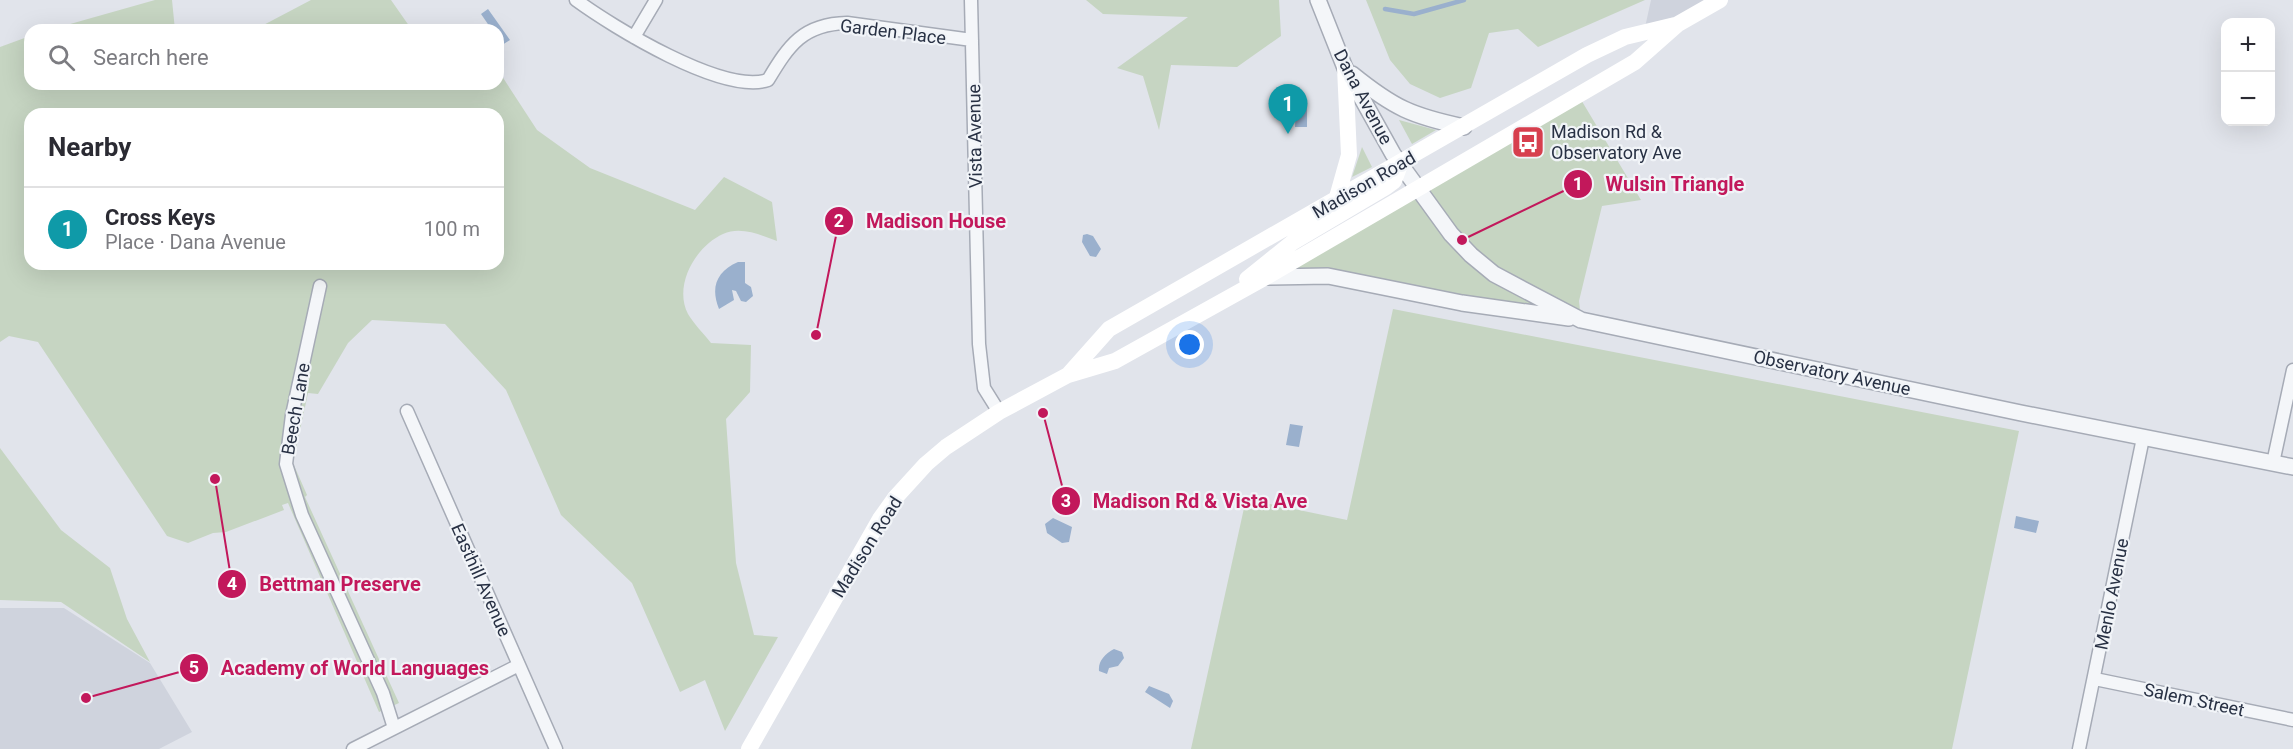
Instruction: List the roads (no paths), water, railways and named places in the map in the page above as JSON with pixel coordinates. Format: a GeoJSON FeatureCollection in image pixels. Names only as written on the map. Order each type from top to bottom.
{"type":"FeatureCollection","features":[{"type":"Feature","properties":{"kind":"main road","name":"Madison Road"},"geometry":{"type":"LineString","coordinates":[[749,749],[895,498],[946,447],[999,412],[1068,375],[1115,361],[1266,277],[1578,93],[1635,62],[1678,24],[1720,0]]}},
{"type":"Feature","properties":{"kind":"main road","name":"Madison Road"},"geometry":{"type":"LineString","coordinates":[[1068,375],[1109,329],[1400,165],[1587,55],[1625,37],[1678,24]]}},
{"type":"Feature","properties":{"kind":"main road"},"geometry":{"type":"LineString","coordinates":[[1336,201],[1349,155],[1345,68]]}},
{"type":"Feature","properties":{"kind":"main road"},"geometry":{"type":"LineString","coordinates":[[1219,304],[1293,242],[1394,181],[1400,165]]}},
{"type":"Feature","properties":{"kind":"street","name":"Garden Place"},"geometry":{"type":"LineString","coordinates":[[576,0],[608,23],[689,64],[734,81],[756,84],[768,80],[784,53],[802,36],[809,30],[826,24],[847,23],[972,40]]}},
{"type":"Feature","properties":{"kind":"street"},"geometry":{"type":"LineString","coordinates":[[634,37],[656,0]]}},
{"type":"Feature","properties":{"kind":"street","name":"Vista Avenue"},"geometry":{"type":"LineString","coordinates":[[971,0],[980,365],[984,388],[999,412]]}},
{"type":"Feature","properties":{"kind":"street","name":"Dana Avenue"},"geometry":{"type":"LineString","coordinates":[[1318,0],[1345,68],[1400,165],[1418,189]]}},
{"type":"Feature","properties":{"kind":"street"},"geometry":{"type":"LineString","coordinates":[[1345,68],[1385,101],[1420,117],[1464,127]]}},
{"type":"Feature","properties":{"kind":"street","name":"Observatory Avenue"},"geometry":{"type":"LineString","coordinates":[[1418,189],[1451,234],[1478,262],[1519,289],[1581,320],[2143,438],[2293,467]]}},
{"type":"Feature","properties":{"kind":"street"},"geometry":{"type":"LineString","coordinates":[[1266,277],[1328,276],[1462,303],[1581,320]]}},
{"type":"Feature","properties":{"kind":"street","name":"Beech Lane"},"geometry":{"type":"LineString","coordinates":[[320,286],[291,415],[286,464],[302,515],[383,693],[394,728]]}},
{"type":"Feature","properties":{"kind":"street"},"geometry":{"type":"LineString","coordinates":[[2273,463],[2293,370]]}},
{"type":"Feature","properties":{"kind":"street","name":"Easthill Avenue"},"geometry":{"type":"LineString","coordinates":[[407,411],[556,749]]}},
{"type":"Feature","properties":{"kind":"street","name":"Menlo Avenue"},"geometry":{"type":"LineString","coordinates":[[2079,749],[2143,438]]}},
{"type":"Feature","properties":{"kind":"street"},"geometry":{"type":"LineString","coordinates":[[353,749],[519,665]]}},
{"type":"Feature","properties":{"kind":"street","name":"Salem Street"},"geometry":{"type":"LineString","coordinates":[[2095,679],[2293,720]]}},
{"type":"Feature","properties":{"kind":"water"},"geometry":{"type":"Polygon","coordinates":[[[488,9],[499,24],[488,24],[481,14],[488,9]]]}},
{"type":"Feature","properties":{"kind":"water"},"geometry":{"type":"Polygon","coordinates":[[[504,32],[510,40],[504,44],[504,32]]]}},
{"type":"Feature","properties":{"kind":"water"},"geometry":{"type":"Polygon","coordinates":[[[1296,105],[1307,105],[1307,127],[1295,127],[1296,105]]]}},
{"type":"Feature","properties":{"kind":"water"},"geometry":{"type":"Polygon","coordinates":[[[1083,235],[1093,236],[1101,249],[1096,257],[1090,256],[1082,242],[1083,235]]]}},
{"type":"Feature","properties":{"kind":"water"},"geometry":{"type":"Polygon","coordinates":[[[738,262],[745,262],[745,283],[751,287],[753,296],[746,302],[741,301],[736,291],[732,290],[734,300],[719,309],[715,294],[717,281],[725,270],[738,262]]]}},
{"type":"Feature","properties":{"kind":"water"},"geometry":{"type":"Polygon","coordinates":[[[1290,424],[1303,426],[1299,447],[1286,445],[1290,424]]]}},
{"type":"Feature","properties":{"kind":"water"},"geometry":{"type":"Polygon","coordinates":[[[2016,516],[2039,521],[2036,533],[2014,528],[2016,516]]]}},
{"type":"Feature","properties":{"kind":"water"},"geometry":{"type":"Polygon","coordinates":[[[1053,518],[1072,527],[1069,542],[1062,543],[1047,533],[1045,524],[1053,518]]]}},
{"type":"Feature","properties":{"kind":"water"},"geometry":{"type":"Polygon","coordinates":[[[1114,649],[1122,652],[1124,658],[1118,666],[1109,668],[1107,674],[1099,671],[1103,658],[1114,649]]]}},
{"type":"Feature","properties":{"kind":"water"},"geometry":{"type":"Polygon","coordinates":[[[1149,686],[1169,694],[1173,701],[1170,708],[1145,692],[1149,686]]]}},
{"type":"Feature","properties":{"kind":"waterway"},"geometry":{"type":"LineString","coordinates":[[1385,9],[1414,14],[1464,0]]}},
{"type":"Feature","properties":{"kind":"place","name":"Cross Keys"},"geometry":{"type":"Point","coordinates":[1288,134]}},
{"type":"Feature","properties":{"kind":"place","name":"Madison Rd & Observatory Ave"},"geometry":{"type":"Point","coordinates":[1528,142]}},
{"type":"Feature","properties":{"kind":"place","name":"Wulsin Triangle"},"geometry":{"type":"Point","coordinates":[1462,240]}},
{"type":"Feature","properties":{"kind":"place","name":"Madison House"},"geometry":{"type":"Point","coordinates":[816,335]}},
{"type":"Feature","properties":{"kind":"place","name":"Madison Rd & Vista Ave"},"geometry":{"type":"Point","coordinates":[1043,413]}},
{"type":"Feature","properties":{"kind":"place","name":"Bettman Preserve"},"geometry":{"type":"Point","coordinates":[215,479]}},
{"type":"Feature","properties":{"kind":"place","name":"Academy of World Languages"},"geometry":{"type":"Point","coordinates":[86,698]}}]}
